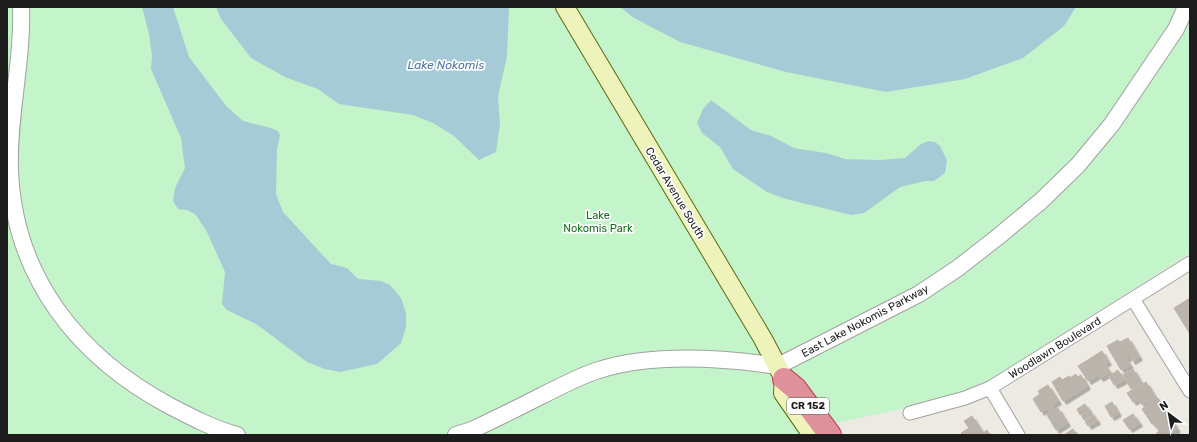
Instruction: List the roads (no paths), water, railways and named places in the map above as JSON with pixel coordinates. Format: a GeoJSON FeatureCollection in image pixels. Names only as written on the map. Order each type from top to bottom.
{"type":"FeatureCollection","features":[{"type":"Feature","properties":{"kind":"highway","name":"Cedar Avenue South"},"geometry":{"type":"LineString","coordinates":[[781,373],[795,388],[830,435]]}},
{"type":"Feature","properties":{"kind":"main road","name":"Cedar Avenue South"},"geometry":{"type":"LineString","coordinates":[[565,7],[781,373],[783,393],[812,435]]}},
{"type":"Feature","properties":{"kind":"street"},"geometry":{"type":"LineString","coordinates":[[21,7],[21,50],[10,168],[12,196],[18,228],[38,277],[50,300],[73,330],[96,355],[121,377],[185,414],[237,435]]}},
{"type":"Feature","properties":{"kind":"street","name":"East Lake Nokomis Parkway"},"geometry":{"type":"LineString","coordinates":[[781,373],[919,294],[958,268],[1041,201],[1078,165],[1112,124],[1176,30],[1186,7]]}},
{"type":"Feature","properties":{"kind":"street","name":"Woodlawn Boulevard"},"geometry":{"type":"LineString","coordinates":[[910,412],[966,398],[990,388],[1190,263]]}},
{"type":"Feature","properties":{"kind":"street"},"geometry":{"type":"LineString","coordinates":[[1133,299],[1190,391]]}},
{"type":"Feature","properties":{"kind":"street"},"geometry":{"type":"LineString","coordinates":[[456,435],[472,430],[572,380],[599,370],[634,362],[688,359],[753,362],[781,373]]}},
{"type":"Feature","properties":{"kind":"street"},"geometry":{"type":"LineString","coordinates":[[990,388],[1018,435]]}},
{"type":"Feature","properties":{"kind":"water"},"geometry":{"type":"Polygon","coordinates":[[[142,7],[173,7],[189,57],[227,107],[243,121],[278,131],[280,135],[277,150],[276,194],[283,212],[331,264],[347,268],[358,279],[381,281],[390,285],[401,298],[406,313],[406,327],[401,343],[377,364],[340,372],[325,369],[307,362],[256,324],[227,310],[222,304],[225,272],[206,230],[195,214],[187,210],[178,209],[173,201],[175,188],[185,168],[181,138],[151,69],[152,56],[149,34],[142,7]]]}},
{"type":"Feature","properties":{"kind":"water","name":"Lake Nokomis"},"geometry":{"type":"Polygon","coordinates":[[[216,7],[509,7],[507,57],[498,96],[500,124],[496,152],[479,160],[454,136],[433,123],[413,115],[339,104],[318,89],[287,78],[251,58],[221,19],[216,7]]]}},
{"type":"Feature","properties":{"kind":"water"},"geometry":{"type":"Polygon","coordinates":[[[620,7],[1076,7],[1064,26],[1023,58],[965,79],[886,92],[786,72],[680,42],[634,18],[620,7]]]}},
{"type":"Feature","properties":{"kind":"water"},"geometry":{"type":"Polygon","coordinates":[[[711,100],[751,130],[771,136],[794,148],[826,153],[845,159],[879,160],[905,158],[921,144],[929,141],[935,142],[940,146],[947,160],[945,173],[934,181],[925,181],[900,187],[864,213],[851,215],[786,199],[767,192],[733,169],[720,147],[702,133],[697,123],[703,109],[711,100]]]}},
{"type":"Feature","properties":{"kind":"park label","name":"Lake Nokomis Park"},"geometry":{"type":"Point","coordinates":[598,221]}}]}
